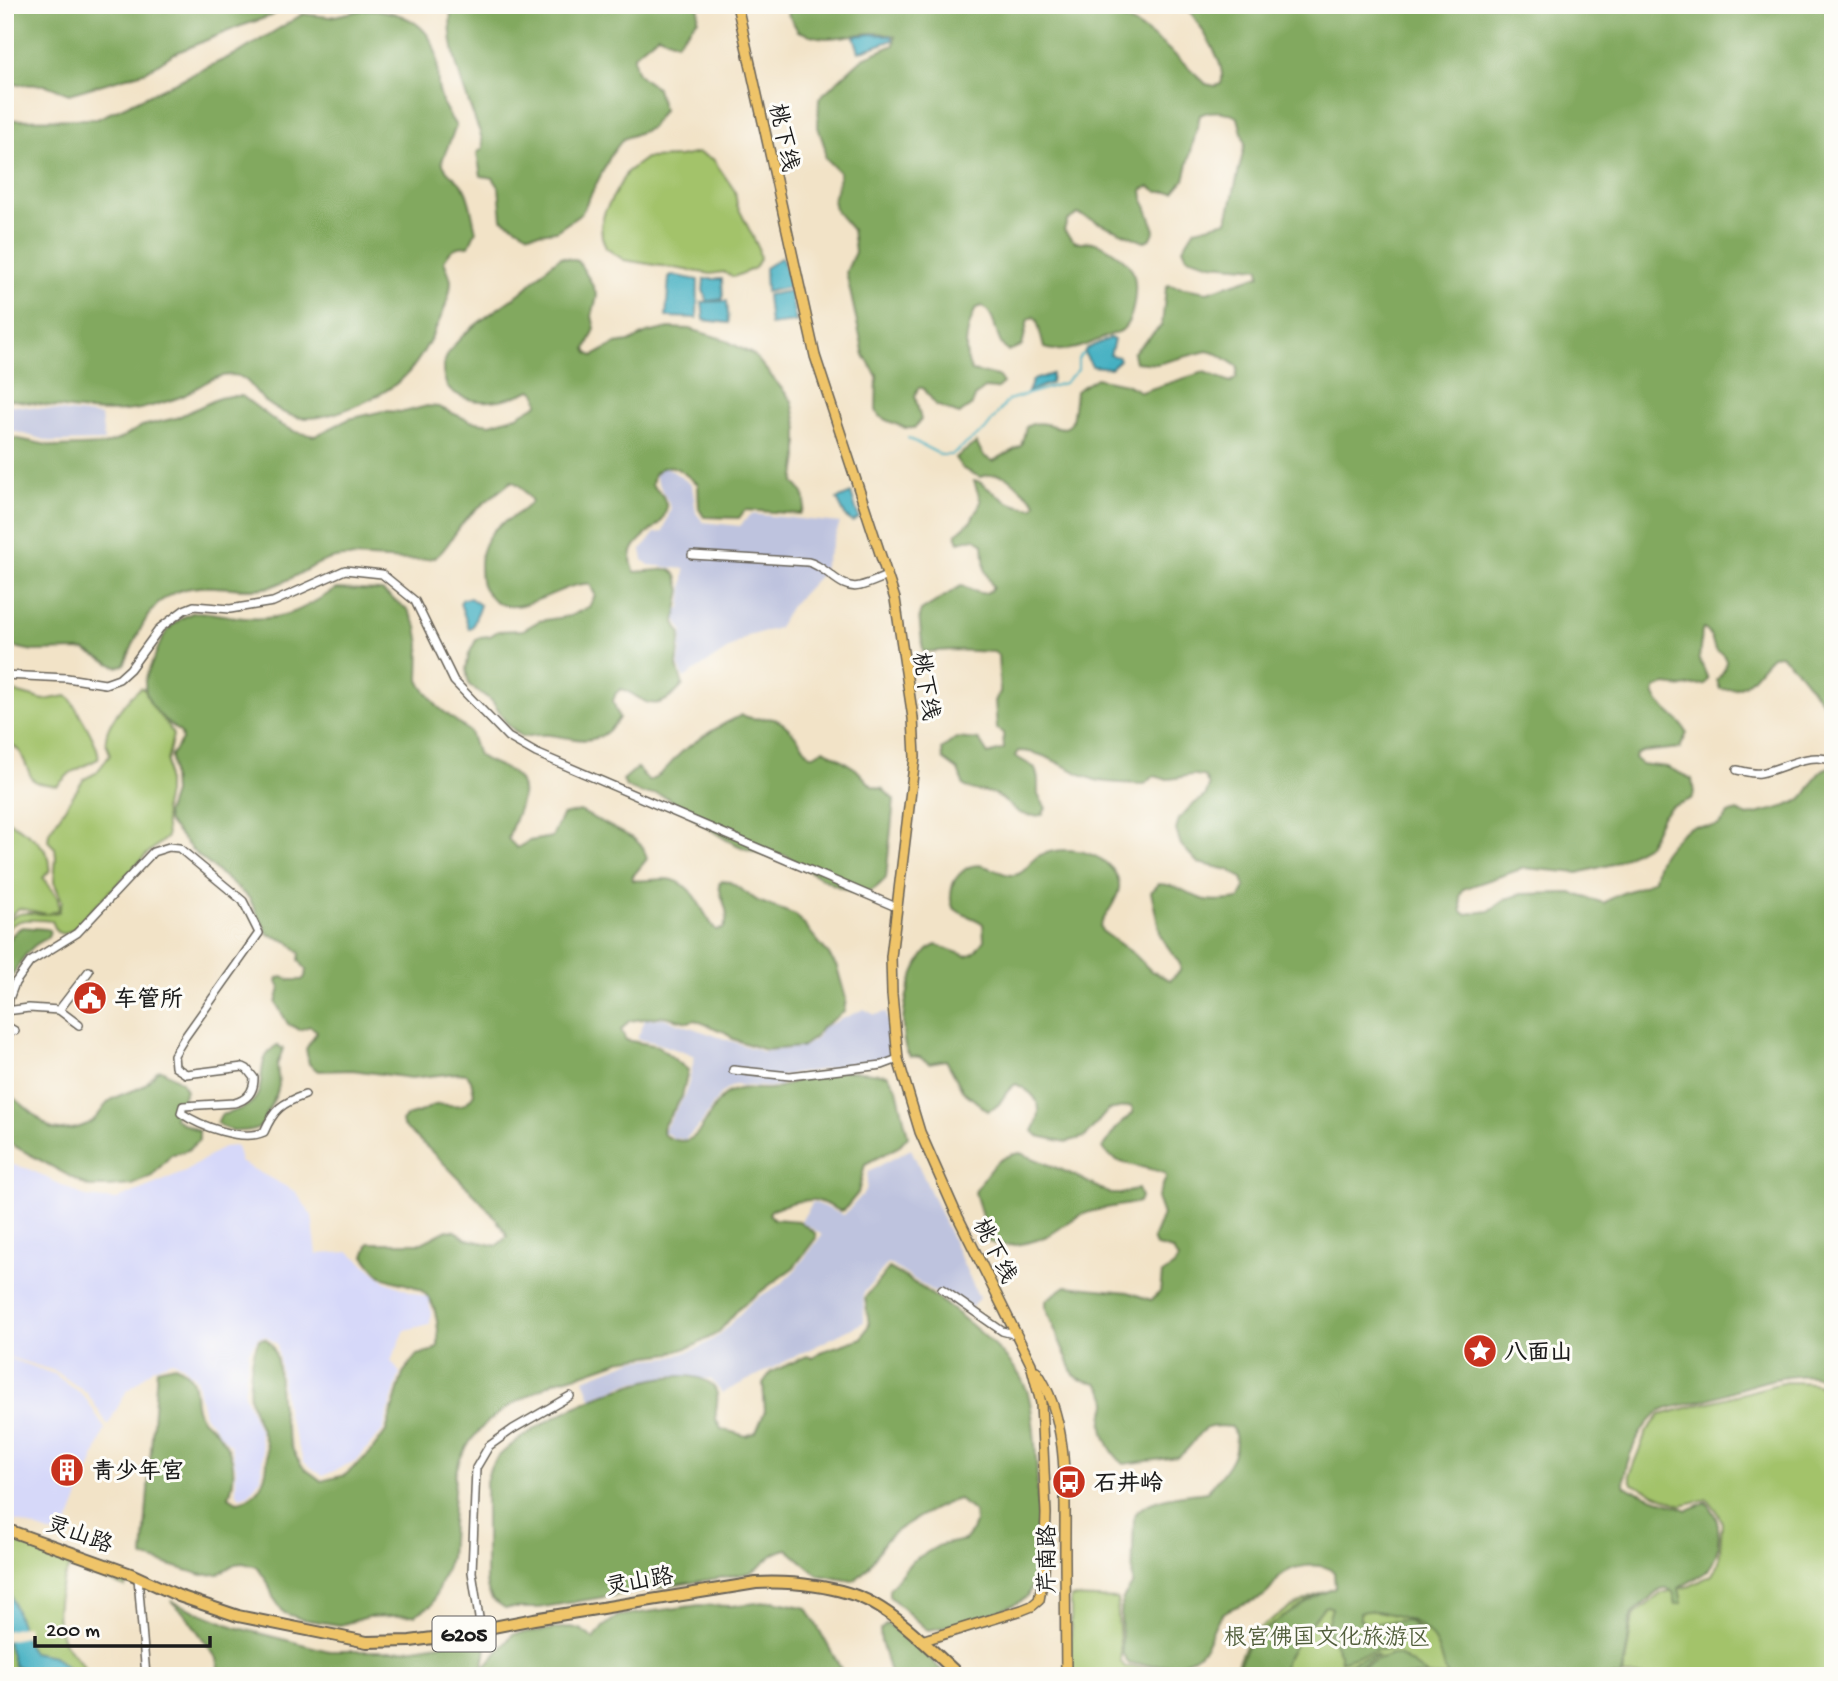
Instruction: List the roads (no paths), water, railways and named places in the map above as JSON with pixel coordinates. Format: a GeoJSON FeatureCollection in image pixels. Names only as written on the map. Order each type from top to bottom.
{"type":"FeatureCollection","features":[{"type":"Feature","properties":{"kind":"highway","name":"灵山路"},"geometry":{"type":"LineString","coordinates":[[5,1529],[238,1616],[367,1642],[410,1641],[481,1631],[678,1594],[771,1582],[815,1587],[864,1600],[889,1615],[921,1641]]}},
{"type":"Feature","properties":{"kind":"highway","name":"G205"},"geometry":{"type":"LineString","coordinates":[[921,1641],[960,1676]]}},
{"type":"Feature","properties":{"kind":"main road","name":"桃下线"},"geometry":{"type":"LineString","coordinates":[[737,5],[815,356],[895,599],[916,744],[891,957],[898,1059],[920,1132],[955,1212],[1031,1364]]}},
{"type":"Feature","properties":{"kind":"main road"},"geometry":{"type":"LineString","coordinates":[[921,1641],[1023,1610],[1039,1600],[1044,1573],[1046,1526],[1044,1436],[1041,1403],[1031,1364]]}},
{"type":"Feature","properties":{"kind":"main road","name":"芹南路"},"geometry":{"type":"LineString","coordinates":[[1031,1364],[1046,1388],[1060,1436],[1065,1502],[1066,1676]]}},
{"type":"Feature","properties":{"kind":"street"},"geometry":{"type":"LineString","coordinates":[[692,555],[808,562],[852,587],[887,576]]}},
{"type":"Feature","properties":{"kind":"street"},"geometry":{"type":"LineString","coordinates":[[5,675],[67,678],[105,684],[119,679],[130,669],[160,628],[194,606],[230,609],[273,602],[345,570],[382,575],[415,601],[454,681],[508,737],[536,753],[896,907]]}},
{"type":"Feature","properties":{"kind":"street"},"geometry":{"type":"LineString","coordinates":[[1737,770],[1762,773],[1799,761],[1833,761]]}},
{"type":"Feature","properties":{"kind":"street"},"geometry":{"type":"LineString","coordinates":[[79,1025],[59,1010],[29,1008],[7,1011],[15,983],[30,962],[77,933],[153,852],[169,847],[179,848],[243,901],[260,933],[185,1037],[173,1061],[175,1067],[186,1074],[243,1067],[254,1078],[251,1093],[242,1101],[233,1103],[184,1106],[181,1113],[218,1130],[257,1135],[264,1132],[286,1101],[304,1095]]}},
{"type":"Feature","properties":{"kind":"street"},"geometry":{"type":"LineString","coordinates":[[59,1010],[89,971]]}},
{"type":"Feature","properties":{"kind":"street"},"geometry":{"type":"LineString","coordinates":[[5,1025],[15,1031]]}},
{"type":"Feature","properties":{"kind":"street"},"geometry":{"type":"LineString","coordinates":[[733,1070],[790,1076],[882,1065],[898,1059]]}},
{"type":"Feature","properties":{"kind":"street"},"geometry":{"type":"LineString","coordinates":[[942,1289],[1002,1331],[1017,1335]]}},
{"type":"Feature","properties":{"kind":"street"},"geometry":{"type":"LineString","coordinates":[[481,1631],[472,1572],[475,1468],[489,1446],[570,1396]]}},
{"type":"Feature","properties":{"kind":"street"},"geometry":{"type":"LineString","coordinates":[[138,1578],[145,1676]]}},
{"type":"Feature","properties":{"kind":"water"},"geometry":{"type":"Polygon","coordinates":[[[854,36],[892,36],[893,40],[859,52],[854,36]]]}},
{"type":"Feature","properties":{"kind":"water"},"geometry":{"type":"Polygon","coordinates":[[[782,257],[790,287],[766,292],[765,268],[782,257]]]}},
{"type":"Feature","properties":{"kind":"water"},"geometry":{"type":"Polygon","coordinates":[[[672,275],[698,280],[697,318],[666,317],[669,278],[672,275]]]}},
{"type":"Feature","properties":{"kind":"water"},"geometry":{"type":"Polygon","coordinates":[[[704,279],[722,279],[723,299],[707,301],[703,290],[704,279]]]}},
{"type":"Feature","properties":{"kind":"water"},"geometry":{"type":"Polygon","coordinates":[[[790,291],[796,322],[770,325],[767,295],[790,291]]]}},
{"type":"Feature","properties":{"kind":"water"},"geometry":{"type":"Polygon","coordinates":[[[727,301],[729,323],[704,320],[702,302],[727,301]]]}},
{"type":"Feature","properties":{"kind":"water"},"geometry":{"type":"Polygon","coordinates":[[[1110,338],[1114,340],[1110,355],[1119,357],[1120,360],[1111,368],[1092,366],[1084,353],[1086,349],[1110,338]]]}},
{"type":"Feature","properties":{"kind":"water"},"geometry":{"type":"Polygon","coordinates":[[[1052,374],[1051,383],[1028,392],[1033,380],[1052,374]]]}},
{"type":"Feature","properties":{"kind":"water"},"geometry":{"type":"Polygon","coordinates":[[[851,493],[859,518],[853,522],[846,517],[837,499],[851,493]]]}},
{"type":"Feature","properties":{"kind":"water"},"geometry":{"type":"Polygon","coordinates":[[[470,598],[480,605],[473,626],[469,629],[460,603],[463,599],[470,598]]]}},
{"type":"Feature","properties":{"kind":"water"},"geometry":{"type":"Polygon","coordinates":[[[5,1578],[32,1652],[54,1656],[77,1676],[14,1666],[5,1634],[5,1578]]]}},
{"type":"Feature","properties":{"kind":"waterway"},"geometry":{"type":"LineString","coordinates":[[908,438],[941,455],[951,455],[985,430],[1008,400],[1064,383],[1078,370],[1078,359],[1082,354]]}},
{"type":"Feature","properties":{"kind":"place","name":"车管所"},"geometry":{"type":"Point","coordinates":[90,998]}},
{"type":"Feature","properties":{"kind":"place","name":"八面山"},"geometry":{"type":"Point","coordinates":[1480,1351]}},
{"type":"Feature","properties":{"kind":"place","name":"青少年宫"},"geometry":{"type":"Point","coordinates":[67,1470]}},
{"type":"Feature","properties":{"kind":"place","name":"石井岭"},"geometry":{"type":"Point","coordinates":[1069,1482]}},
{"type":"Feature","properties":{"kind":"park label","name":"根宫佛国文化旅游区"},"geometry":{"type":"Point","coordinates":[1327,1636]}}]}
